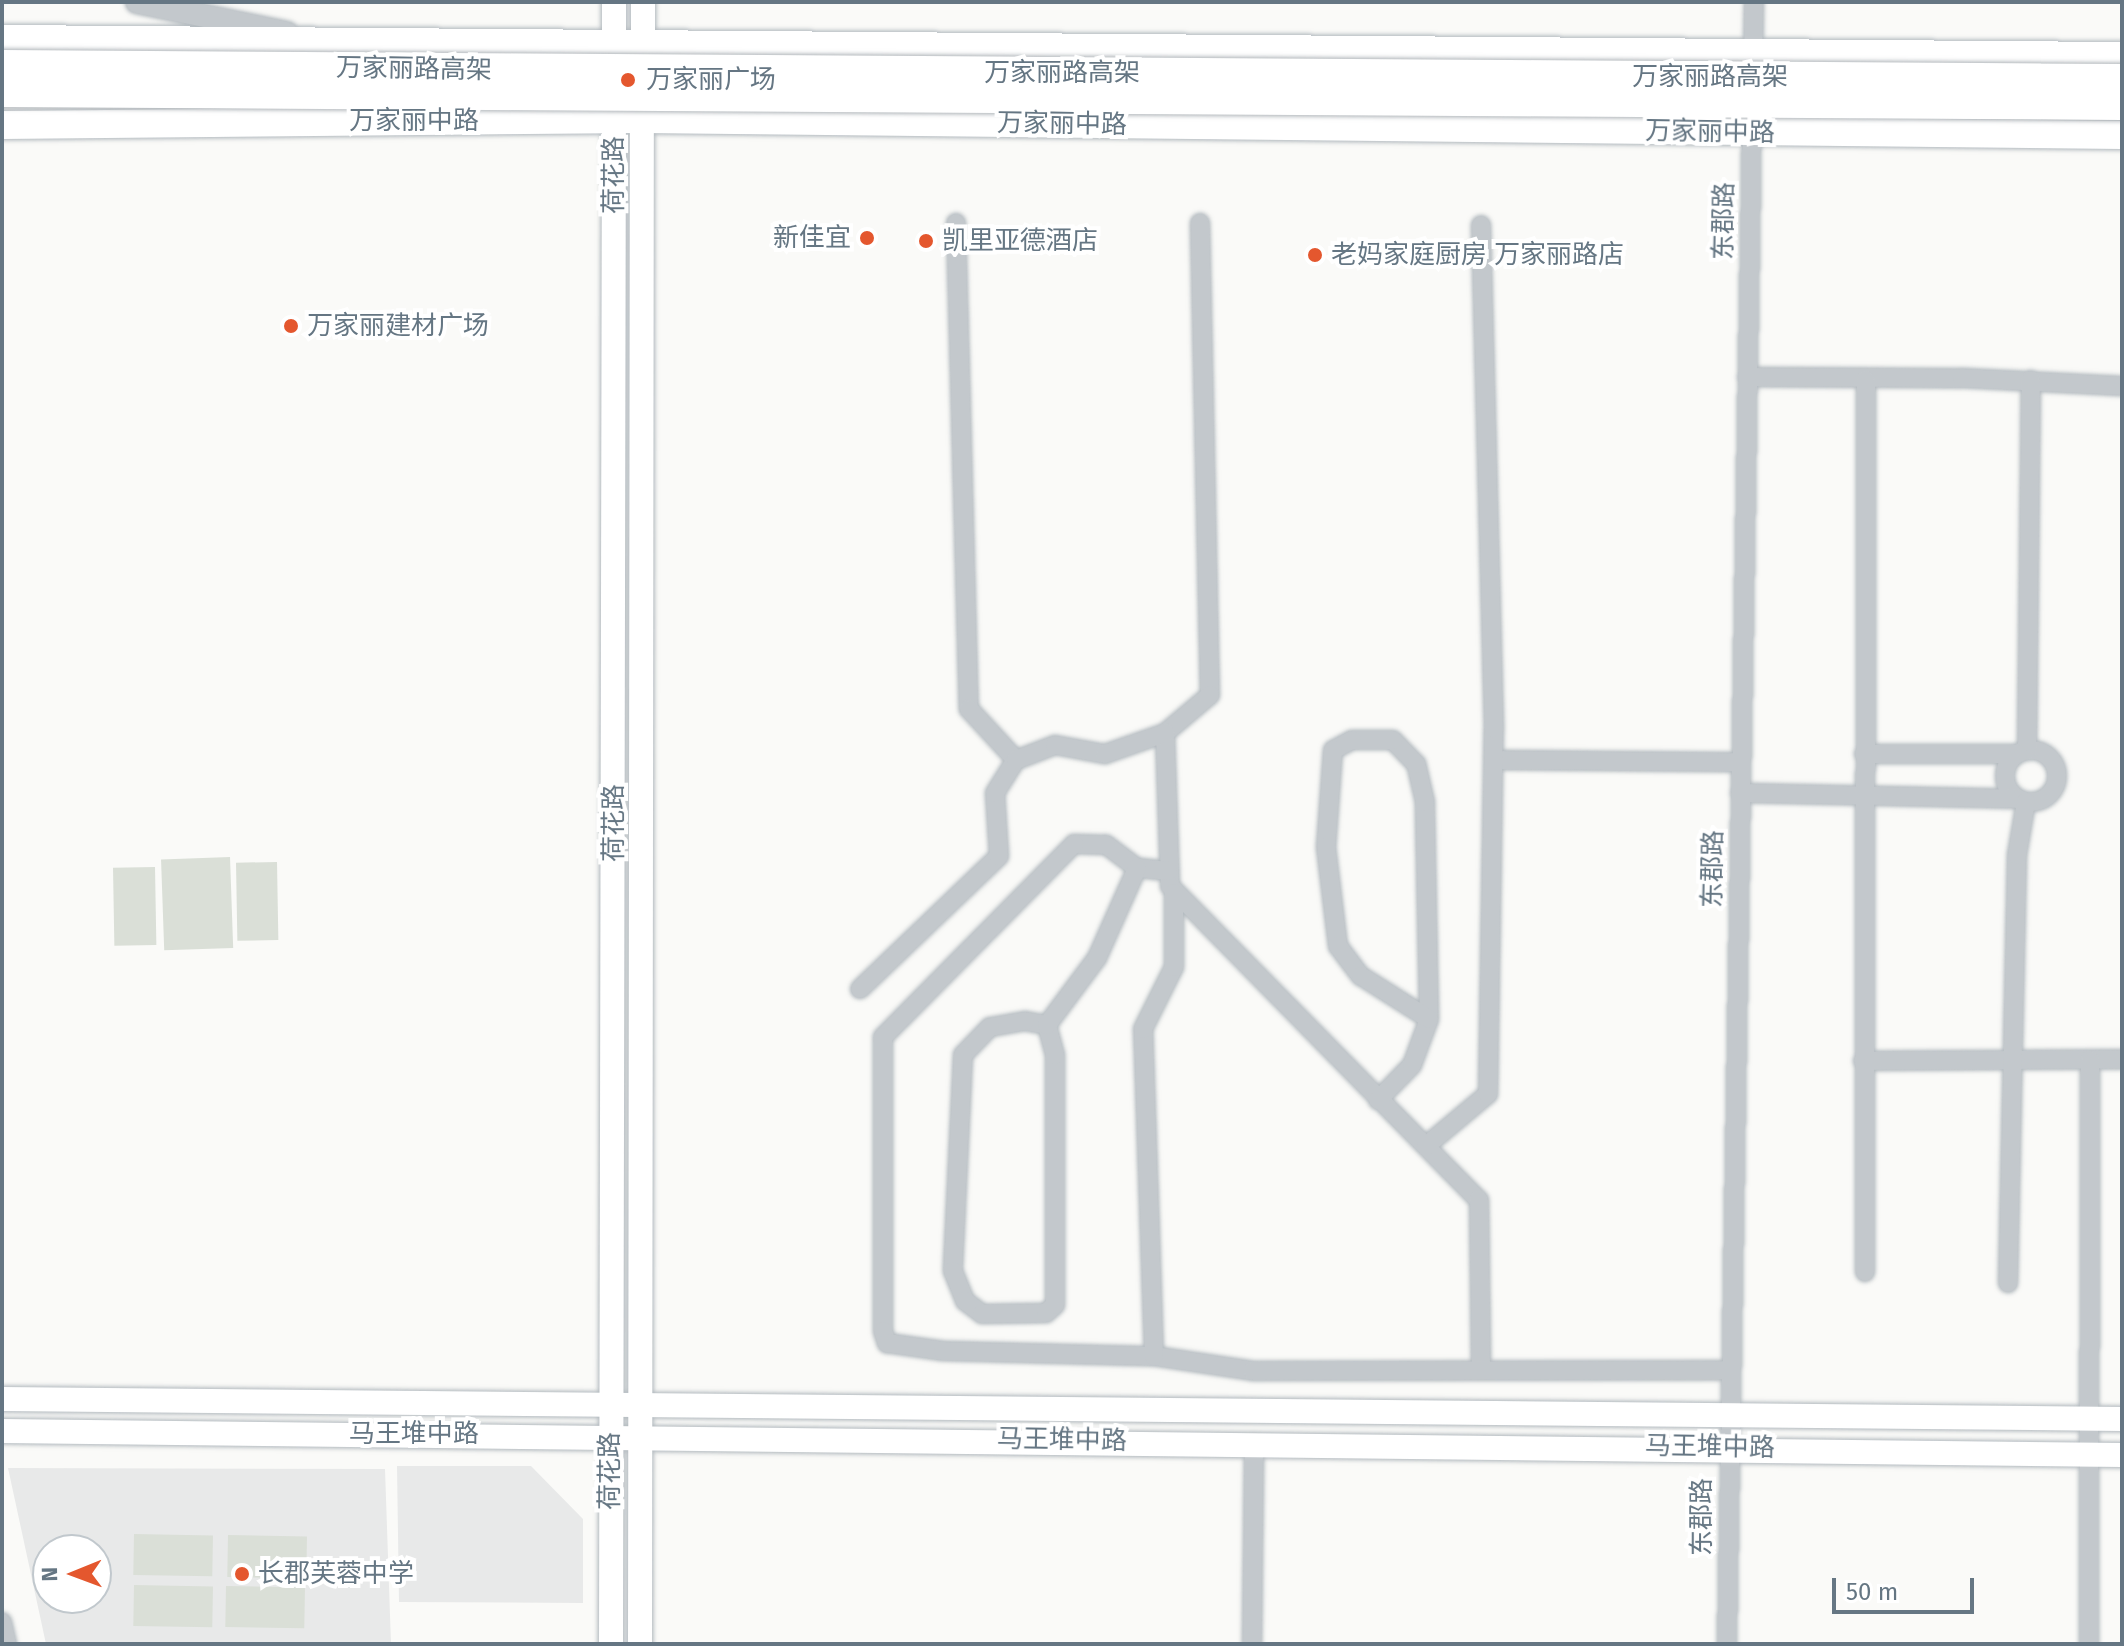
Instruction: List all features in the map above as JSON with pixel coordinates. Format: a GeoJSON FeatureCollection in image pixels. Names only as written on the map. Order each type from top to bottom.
{"type":"FeatureCollection","features":[{"type":"Feature","properties":{"kind":"highway","name":"万家丽路高架"},"geometry":{"type":"LineString","coordinates":[[2,65],[2122,79]]}},
{"type":"Feature","properties":{"kind":"highway","name":"万家丽路高架"},"geometry":{"type":"LineString","coordinates":[[2,92],[2122,105]]}},
{"type":"Feature","properties":{"kind":"main road","name":"荷花路"},"geometry":{"type":"LineString","coordinates":[[611,1644],[614,2]]}},
{"type":"Feature","properties":{"kind":"main road","name":"荷花路"},"geometry":{"type":"LineString","coordinates":[[640,1644],[643,2]]}},
{"type":"Feature","properties":{"kind":"main road"},"geometry":{"type":"LineString","coordinates":[[2,39],[2122,56]]}},
{"type":"Feature","properties":{"kind":"main road","name":"万家丽中路"},"geometry":{"type":"LineString","coordinates":[[2,125],[642,119],[2122,135]]}},
{"type":"Feature","properties":{"kind":"main road","name":"马王堆中路"},"geometry":{"type":"LineString","coordinates":[[2,1399],[2122,1419]]}},
{"type":"Feature","properties":{"kind":"main road","name":"马王堆中路"},"geometry":{"type":"LineString","coordinates":[[2,1431],[1728,1447],[2122,1455]]}},
{"type":"Feature","properties":{"kind":"street"},"geometry":{"type":"LineString","coordinates":[[137,2],[188,7],[340,43]]}},
{"type":"Feature","properties":{"kind":"street","name":"东郡路"},"geometry":{"type":"LineString","coordinates":[[1727,1644],[1729,1370],[1754,2]]}},
{"type":"Feature","properties":{"kind":"street"},"geometry":{"type":"LineString","coordinates":[[183,42],[188,7]]}},
{"type":"Feature","properties":{"kind":"street"},"geometry":{"type":"LineString","coordinates":[[956,223],[969,709],[1016,760]]}},
{"type":"Feature","properties":{"kind":"street"},"geometry":{"type":"LineString","coordinates":[[860,989],[999,856],[995,793],[1016,760],[1055,745],[1105,754],[1165,733],[1210,695],[1200,223]]}},
{"type":"Feature","properties":{"kind":"street"},"geometry":{"type":"LineString","coordinates":[[1426,1146],[1488,1094],[1494,760],[1481,225]]}},
{"type":"Feature","properties":{"kind":"street"},"geometry":{"type":"LineString","coordinates":[[1747,377],[2031,380],[2122,386]]}},
{"type":"Feature","properties":{"kind":"street"},"geometry":{"type":"LineString","coordinates":[[1865,1272],[1866,380]]}},
{"type":"Feature","properties":{"kind":"street"},"geometry":{"type":"LineString","coordinates":[[2008,1283],[2017,855],[2022,800],[2005,776],[2023,752],[2031,380]]}},
{"type":"Feature","properties":{"kind":"street"},"geometry":{"type":"LineString","coordinates":[[1154,1356],[1143,1029],[1174,967],[1174,893],[1168,871],[1165,733]]}},
{"type":"Feature","properties":{"kind":"street"},"geometry":{"type":"LineString","coordinates":[[1378,1100],[1412,1065],[1429,1019],[1425,802],[1416,764],[1393,740],[1352,740],[1333,750],[1326,847],[1338,946],[1361,976],[1429,1019]]}},
{"type":"Feature","properties":{"kind":"street"},"geometry":{"type":"LineString","coordinates":[[1740,793],[2022,800],[2050,793],[2057,777],[2044,754],[1864,754]]}},
{"type":"Feature","properties":{"kind":"street"},"geometry":{"type":"LineString","coordinates":[[1494,760],[1740,762]]}},
{"type":"Feature","properties":{"kind":"street"},"geometry":{"type":"LineString","coordinates":[[1168,871],[1137,868],[1106,845],[1074,844],[883,1037],[883,1331],[887,1343],[899,1347],[1154,1356],[1253,1371],[1481,1368],[1729,1370]]}},
{"type":"Feature","properties":{"kind":"street"},"geometry":{"type":"LineString","coordinates":[[1047,1025],[1097,958],[1137,868]]}},
{"type":"Feature","properties":{"kind":"street"},"geometry":{"type":"LineString","coordinates":[[1174,893],[1479,1200],[1481,1368]]}},
{"type":"Feature","properties":{"kind":"street"},"geometry":{"type":"LineString","coordinates":[[1025,1021],[1047,1025],[1055,1055],[1057,1298],[1046,1313],[982,1314],[965,1301],[953,1271],[963,1055],[990,1027],[1025,1021]]}},
{"type":"Feature","properties":{"kind":"street"},"geometry":{"type":"LineString","coordinates":[[1863,1061],[2122,1059]]}},
{"type":"Feature","properties":{"kind":"street"},"geometry":{"type":"LineString","coordinates":[[2089,1644],[2090,1060]]}},
{"type":"Feature","properties":{"kind":"street"},"geometry":{"type":"LineString","coordinates":[[1252,1644],[1254,1442]]}},
{"type":"Feature","properties":{"kind":"street"},"geometry":{"type":"LineString","coordinates":[[2,1622],[7,1644]]}},
{"type":"Feature","properties":{"kind":"shaded area"},"geometry":{"type":"Polygon","coordinates":[[[230,857],[233,948],[164,950],[161,859],[230,857]]]}},
{"type":"Feature","properties":{"kind":"shaded area"},"geometry":{"type":"Polygon","coordinates":[[[277,862],[278,940],[237,941],[236,863],[277,862]]]}},
{"type":"Feature","properties":{"kind":"shaded area"},"geometry":{"type":"Polygon","coordinates":[[[155,867],[156,945],[114,946],[113,868],[155,867]]]}},
{"type":"Feature","properties":{"kind":"shaded area"},"geometry":{"type":"Polygon","coordinates":[[[397,1466],[531,1466],[583,1519],[583,1603],[399,1602],[397,1466]]]}},
{"type":"Feature","properties":{"kind":"shaded area","name":"长郡芙蓉中学"},"geometry":{"type":"Polygon","coordinates":[[[8,1468],[385,1469],[391,1644],[46,1644],[40,1614],[112,1614],[112,1534],[32,1534],[32,1579],[8,1468]]]}},
{"type":"Feature","properties":{"kind":"shaded area"},"geometry":{"type":"Polygon","coordinates":[[[134,1534],[213,1535],[212,1576],[133,1575],[134,1534]]]}},
{"type":"Feature","properties":{"kind":"shaded area"},"geometry":{"type":"Polygon","coordinates":[[[228,1535],[307,1536],[306,1578],[227,1577],[228,1535]]]}},
{"type":"Feature","properties":{"kind":"shaded area"},"geometry":{"type":"Polygon","coordinates":[[[134,1585],[213,1586],[212,1627],[133,1626],[134,1585]]]}},
{"type":"Feature","properties":{"kind":"shaded area"},"geometry":{"type":"Polygon","coordinates":[[[226,1586],[305,1587],[304,1628],[225,1627],[226,1586]]]}},
{"type":"Feature","properties":{"kind":"place","name":"万家丽广场"},"geometry":{"type":"Point","coordinates":[628,80]}},
{"type":"Feature","properties":{"kind":"place","name":"新佳宜"},"geometry":{"type":"Point","coordinates":[867,238]}},
{"type":"Feature","properties":{"kind":"place","name":"凯里亚德酒店"},"geometry":{"type":"Point","coordinates":[926,241]}},
{"type":"Feature","properties":{"kind":"place","name":"老妈家庭厨房 万家丽路店"},"geometry":{"type":"Point","coordinates":[1315,255]}},
{"type":"Feature","properties":{"kind":"place","name":"万家丽建材广场"},"geometry":{"type":"Point","coordinates":[291,326]}},
{"type":"Feature","properties":{"kind":"place","name":"长郡芙蓉中学"},"geometry":{"type":"Point","coordinates":[242,1574]}}]}
